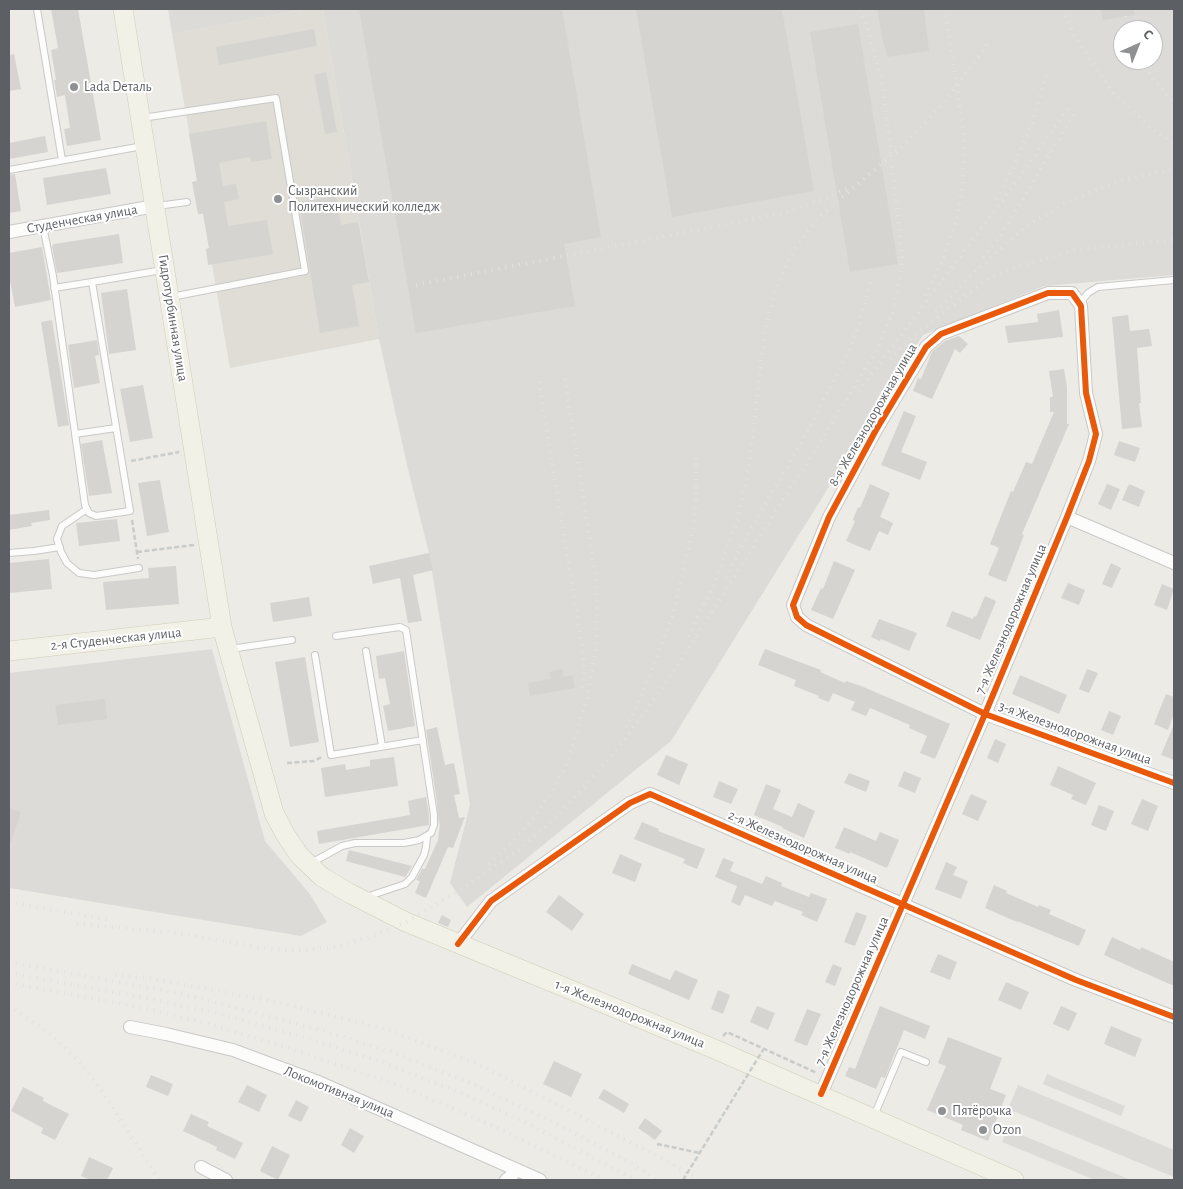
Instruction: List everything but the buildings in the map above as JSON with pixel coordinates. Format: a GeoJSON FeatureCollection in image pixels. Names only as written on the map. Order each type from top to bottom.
{"type":"FeatureCollection","features":[{"type":"Feature","properties":{"kind":"main road","name":"Гидротурбинная улица"},"geometry":{"type":"LineString","coordinates":[[123,9],[222,626],[228,649]]}},
{"type":"Feature","properties":{"kind":"main road","name":"2-я Студенческая улица"},"geometry":{"type":"LineString","coordinates":[[9,651],[222,626]]}},
{"type":"Feature","properties":{"kind":"main road","name":"1-я Железнодорожная улица"},"geometry":{"type":"LineString","coordinates":[[228,649],[274,812],[289,841],[299,855],[322,877],[406,922],[821,1094],[1014,1180]]}},
{"type":"Feature","properties":{"kind":"street","name":"Студенческая улица"},"geometry":{"type":"LineString","coordinates":[[9,232],[155,206]]}},
{"type":"Feature","properties":{"kind":"street","name":"8-я Железнодорожная улица"},"geometry":{"type":"LineString","coordinates":[[806,625],[796,617],[793,605],[829,517],[876,430],[926,347],[941,334],[1048,293],[1072,293],[1081,306]]}},
{"type":"Feature","properties":{"kind":"street","name":"7-я Железнодорожная улица"},"geometry":{"type":"LineString","coordinates":[[821,1094],[985,714],[1089,461],[1096,434],[1086,393],[1081,306]]}},
{"type":"Feature","properties":{"kind":"street"},"geometry":{"type":"LineString","coordinates":[[1067,517],[1174,563]]}},
{"type":"Feature","properties":{"kind":"street","name":"3-я Железнодорожная улица"},"geometry":{"type":"LineString","coordinates":[[806,625],[985,714],[1174,783]]}},
{"type":"Feature","properties":{"kind":"street","name":"2-я Железнодорожная улица"},"geometry":{"type":"LineString","coordinates":[[458,944],[491,901],[630,803],[650,794],[1076,980],[1174,1017]]}},
{"type":"Feature","properties":{"kind":"street","name":"Локомотивная улица"},"geometry":{"type":"LineString","coordinates":[[130,1027],[232,1050],[316,1081],[540,1180]]}},
{"type":"Feature","properties":{"kind":"street"},"geometry":{"type":"LineString","coordinates":[[201,1167],[226,1180]]}},
{"type":"Feature","properties":{"kind":"street"},"geometry":{"type":"LineString","coordinates":[[506,1180],[518,1170]]}},
{"type":"Feature","properties":{"kind":"lane"},"geometry":{"type":"LineString","coordinates":[[36,9],[62,160]]}},
{"type":"Feature","properties":{"kind":"lane"},"geometry":{"type":"LineString","coordinates":[[141,118],[276,98],[305,271],[170,297]]}},
{"type":"Feature","properties":{"kind":"lane"},"geometry":{"type":"LineString","coordinates":[[9,170],[146,146]]}},
{"type":"Feature","properties":{"kind":"lane"},"geometry":{"type":"LineString","coordinates":[[155,206],[187,202]]}},
{"type":"Feature","properties":{"kind":"lane"},"geometry":{"type":"LineString","coordinates":[[43,226],[54,288],[85,505],[89,513],[96,516],[130,511],[92,282]]}},
{"type":"Feature","properties":{"kind":"lane"},"geometry":{"type":"LineString","coordinates":[[54,288],[166,270]]}},
{"type":"Feature","properties":{"kind":"lane"},"geometry":{"type":"LineString","coordinates":[[1081,306],[1083,299],[1088,293],[1098,287],[1174,280]]}},
{"type":"Feature","properties":{"kind":"lane"},"geometry":{"type":"LineString","coordinates":[[75,434],[116,428]]}},
{"type":"Feature","properties":{"kind":"lane"},"geometry":{"type":"LineString","coordinates":[[87,510],[71,518],[62,526],[58,539],[67,563],[80,573],[94,575],[139,568]]}},
{"type":"Feature","properties":{"kind":"lane"},"geometry":{"type":"LineString","coordinates":[[9,553],[60,547]]}},
{"type":"Feature","properties":{"kind":"lane"},"geometry":{"type":"LineString","coordinates":[[309,865],[342,846],[368,842],[404,843],[419,840],[431,833],[434,825],[406,630],[400,627],[336,636]]}},
{"type":"Feature","properties":{"kind":"lane"},"geometry":{"type":"LineString","coordinates":[[228,649],[292,640]]}},
{"type":"Feature","properties":{"kind":"lane"},"geometry":{"type":"LineString","coordinates":[[366,651],[382,746]]}},
{"type":"Feature","properties":{"kind":"lane"},"geometry":{"type":"LineString","coordinates":[[315,655],[331,755],[423,740]]}},
{"type":"Feature","properties":{"kind":"lane"},"geometry":{"type":"LineString","coordinates":[[364,901],[372,895],[405,884],[412,877],[424,855],[427,836]]}},
{"type":"Feature","properties":{"kind":"lane"},"geometry":{"type":"LineString","coordinates":[[873,1118],[901,1052],[926,1062]]}},
{"type":"Feature","properties":{"kind":"path"},"geometry":{"type":"LineString","coordinates":[[122,463],[181,452]]}},
{"type":"Feature","properties":{"kind":"path"},"geometry":{"type":"LineString","coordinates":[[130,511],[139,568]]}},
{"type":"Feature","properties":{"kind":"path"},"geometry":{"type":"LineString","coordinates":[[137,552],[196,544]]}},
{"type":"Feature","properties":{"kind":"path"},"geometry":{"type":"LineString","coordinates":[[287,763],[314,760],[331,755]]}},
{"type":"Feature","properties":{"kind":"path"},"geometry":{"type":"LineString","coordinates":[[727,1032],[809,1069]]}},
{"type":"Feature","properties":{"kind":"path"},"geometry":{"type":"LineString","coordinates":[[683,1180],[764,1050]]}},
{"type":"Feature","properties":{"kind":"path"},"geometry":{"type":"LineString","coordinates":[[657,1144],[700,1153]]}},
{"type":"Feature","properties":{"kind":"shaded area"},"geometry":{"type":"Polygon","coordinates":[[[168,9],[308,9],[172,34],[168,9]]]}},
{"type":"Feature","properties":{"kind":"shaded area","name":"Сызранский Политехнический колледж"},"geometry":{"type":"Polygon","coordinates":[[[308,9],[323,9],[379,339],[230,368],[172,34],[308,9]]]}},
{"type":"Feature","properties":{"kind":"shaded area"},"geometry":{"type":"Polygon","coordinates":[[[323,9],[1174,9],[1174,275],[1044,286],[923,335],[671,741],[467,907],[450,883],[470,805],[429,553],[379,339],[323,9]]]}},
{"type":"Feature","properties":{"kind":"shaded area"},"geometry":{"type":"Polygon","coordinates":[[[212,649],[265,841],[309,893],[327,922],[301,936],[9,888],[9,673],[212,649]]]}},
{"type":"Feature","properties":{"kind":"shaded area"},"geometry":{"type":"Polygon","coordinates":[[[1047,1074],[1125,1106],[1121,1116],[1043,1084],[1047,1074]]]}},
{"type":"Feature","properties":{"kind":"shaded area"},"geometry":{"type":"Polygon","coordinates":[[[1018,1085],[1174,1150],[1174,1177],[1008,1109],[1018,1085]]]}},
{"type":"Feature","properties":{"kind":"shaded area"},"geometry":{"type":"Polygon","coordinates":[[[1007,1129],[1131,1180],[1095,1180],[1002,1142],[1007,1129]]]}},
{"type":"Feature","properties":{"kind":"railway"},"geometry":{"type":"LineString","coordinates":[[77,924],[179,933],[256,947],[291,951],[335,947],[373,936],[406,922],[457,892],[520,849],[558,815],[595,775],[627,737],[676,668],[878,348],[893,312],[902,256],[890,145],[882,83],[868,29],[859,9]]}},
{"type":"Feature","properties":{"kind":"railway"},"geometry":{"type":"LineString","coordinates":[[925,295],[942,262],[958,216],[963,180],[964,136],[945,9]]}},
{"type":"Feature","properties":{"kind":"railway"},"geometry":{"type":"LineString","coordinates":[[1063,9],[1074,35],[1112,92],[1152,129],[1174,144]]}},
{"type":"Feature","properties":{"kind":"railway"},"geometry":{"type":"LineString","coordinates":[[1125,9],[1126,20]]}},
{"type":"Feature","properties":{"kind":"railway"},"geometry":{"type":"LineString","coordinates":[[688,636],[713,587],[738,518],[749,467],[765,331],[776,287],[794,250],[818,218],[905,144],[943,104],[989,42]]}},
{"type":"Feature","properties":{"kind":"railway"},"geometry":{"type":"LineString","coordinates":[[1148,70],[1174,104]]}},
{"type":"Feature","properties":{"kind":"railway"},"geometry":{"type":"LineString","coordinates":[[996,199],[1013,168],[1033,121],[1047,73]]}},
{"type":"Feature","properties":{"kind":"railway"},"geometry":{"type":"LineString","coordinates":[[859,391],[1022,174],[1068,108]]}},
{"type":"Feature","properties":{"kind":"railway"},"geometry":{"type":"LineString","coordinates":[[983,257],[1001,235],[1076,111]]}},
{"type":"Feature","properties":{"kind":"railway"},"geometry":{"type":"LineString","coordinates":[[936,312],[965,281],[1025,227],[1075,198],[1115,182],[1174,169]]}},
{"type":"Feature","properties":{"kind":"railway"},"geometry":{"type":"LineString","coordinates":[[416,285],[779,214],[822,200],[848,188]]}},
{"type":"Feature","properties":{"kind":"railway"},"geometry":{"type":"LineString","coordinates":[[890,359],[910,339],[992,277],[1016,267],[1076,250],[1174,240]]}},
{"type":"Feature","properties":{"kind":"railway"},"geometry":{"type":"LineString","coordinates":[[726,578],[744,541],[810,427],[848,352],[860,321],[871,280]]}},
{"type":"Feature","properties":{"kind":"railway"},"geometry":{"type":"LineString","coordinates":[[489,864],[532,820],[551,793],[567,763],[588,695],[597,641],[597,586],[565,378]]}},
{"type":"Feature","properties":{"kind":"railway"},"geometry":{"type":"LineString","coordinates":[[539,382],[583,650],[582,692]]}},
{"type":"Feature","properties":{"kind":"railway"},"geometry":{"type":"LineString","coordinates":[[626,727],[643,692],[672,617],[678,594],[693,529],[696,502],[696,456]]}},
{"type":"Feature","properties":{"kind":"railway"},"geometry":{"type":"LineString","coordinates":[[9,902],[110,920]]}},
{"type":"Feature","properties":{"kind":"railway"},"geometry":{"type":"LineString","coordinates":[[9,962],[183,994],[328,1032],[389,1051],[473,1084],[547,1119],[627,1161],[658,1180]]}},
{"type":"Feature","properties":{"kind":"railway"},"geometry":{"type":"LineString","coordinates":[[9,973],[216,1013],[310,1039],[382,1062],[461,1093],[523,1121],[636,1180]]}},
{"type":"Feature","properties":{"kind":"railway"},"geometry":{"type":"LineString","coordinates":[[115,975],[154,979],[277,1002],[389,1030],[482,1066],[667,1161],[699,1180]]}},
{"type":"Feature","properties":{"kind":"railway"},"geometry":{"type":"LineString","coordinates":[[9,983],[144,1008],[209,1024],[285,1047],[401,1086],[502,1130],[604,1180]]}},
{"type":"Feature","properties":{"kind":"railway"},"geometry":{"type":"LineString","coordinates":[[9,1006],[48,1032],[77,1059],[102,1091],[159,1180]]}},
{"type":"Feature","properties":{"kind":"cycle path"},"geometry":{"type":"LineString","coordinates":[[821,1094],[985,714],[1089,461],[1096,434],[1086,393],[1081,306],[1072,293],[1048,293],[941,334],[926,347],[876,430],[829,517],[793,605],[797,617],[806,625],[985,714],[1174,783]]}},
{"type":"Feature","properties":{"kind":"cycle path"},"geometry":{"type":"LineString","coordinates":[[458,944],[491,901],[630,803],[650,794],[1076,980],[1174,1017]]}},
{"type":"Feature","properties":{"kind":"place","name":"Lada Dеталь"},"geometry":{"type":"Point","coordinates":[74,87]}},
{"type":"Feature","properties":{"kind":"place","name":"Сызранский Политехнический колледж"},"geometry":{"type":"Point","coordinates":[278,199]}},
{"type":"Feature","properties":{"kind":"place","name":"Пятёрочка"},"geometry":{"type":"Point","coordinates":[942,1111]}},
{"type":"Feature","properties":{"kind":"place","name":"Ozon"},"geometry":{"type":"Point","coordinates":[983,1130]}}]}
